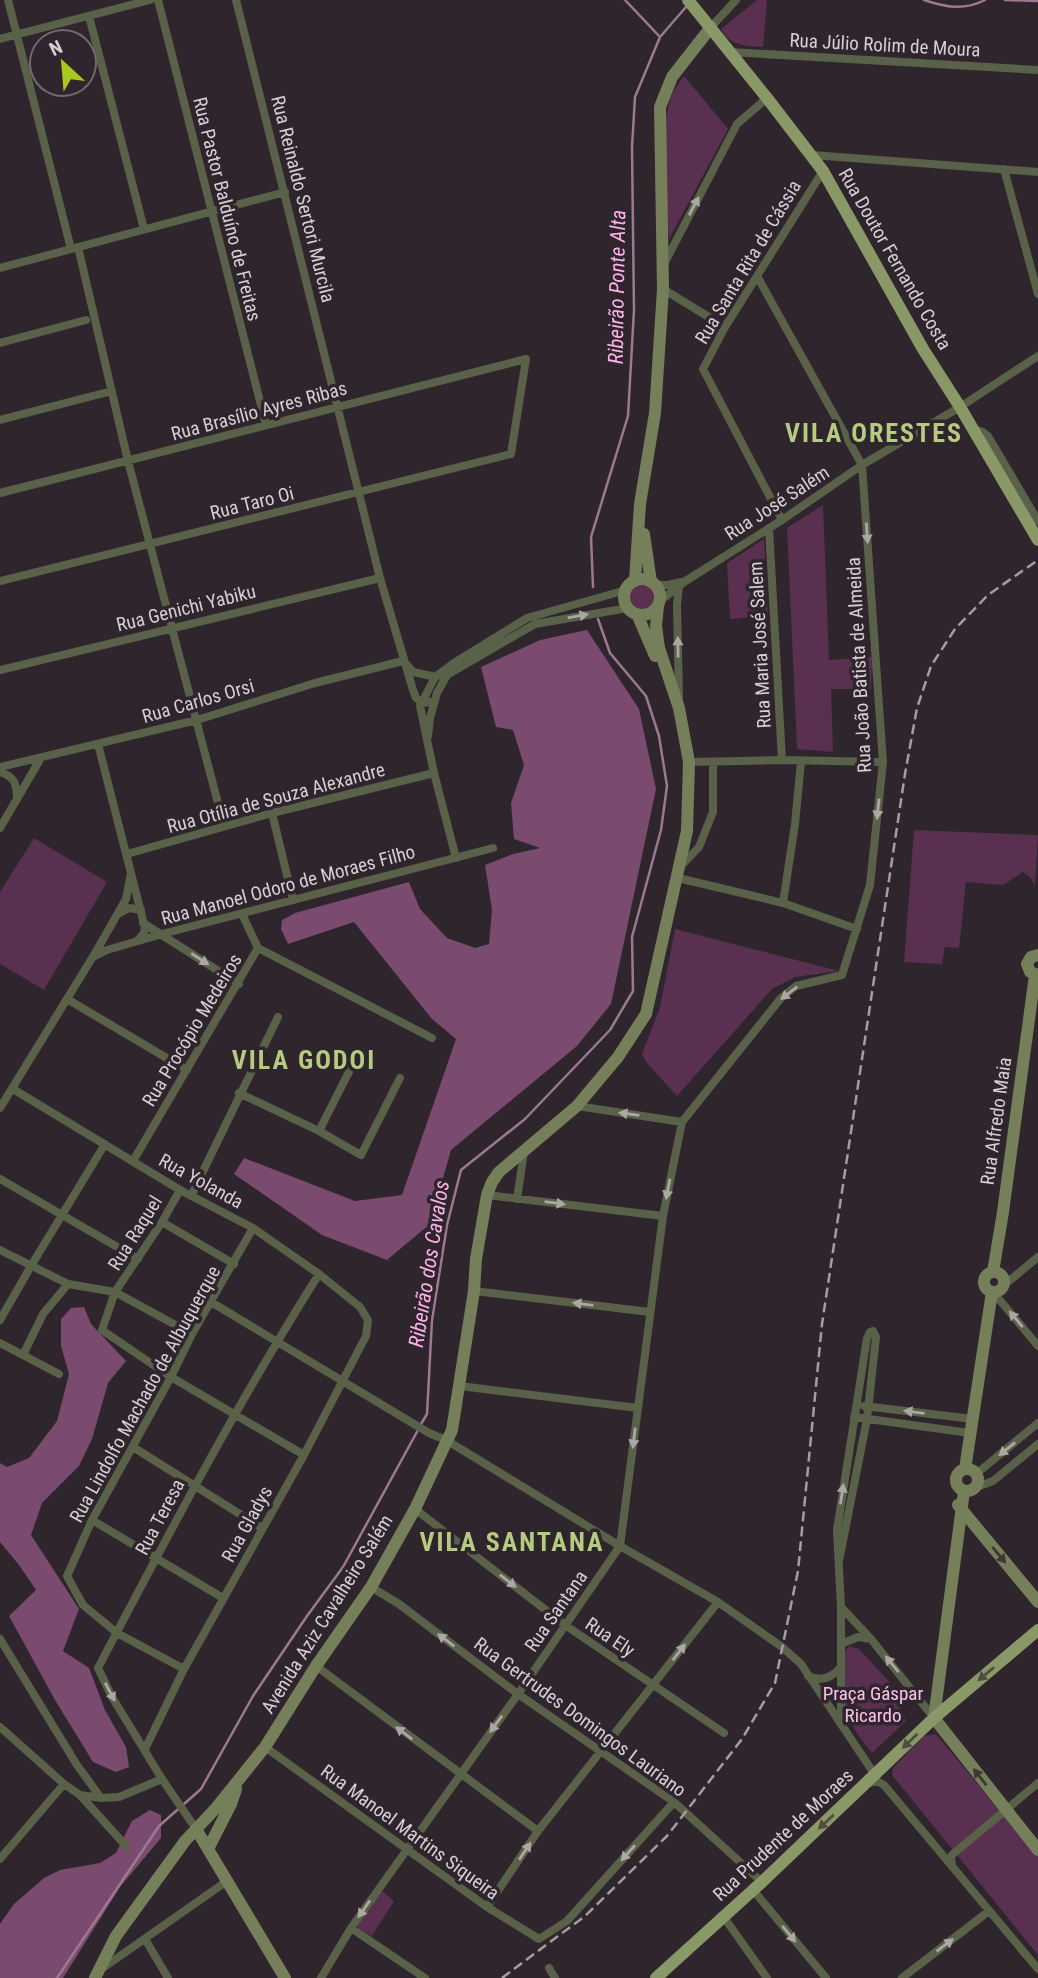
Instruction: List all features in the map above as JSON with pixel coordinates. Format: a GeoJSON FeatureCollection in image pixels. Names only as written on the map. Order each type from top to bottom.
{"type":"FeatureCollection","features":[{"type":"Feature","properties":{"kind":"main road","name":"Rua Doutor Fernando Costa"},"geometry":{"type":"LineString","coordinates":[[688,0],[823,171],[923,349],[1038,540]]}},
{"type":"Feature","properties":{"kind":"main road"},"geometry":{"type":"LineString","coordinates":[[640,504],[653,584],[660,595],[659,603],[649,614],[632,611],[624,596],[630,586],[640,504],[655,413],[663,289],[660,107],[672,77],[711,27]]}},
{"type":"Feature","properties":{"kind":"main road"},"geometry":{"type":"LineString","coordinates":[[630,586],[645,580],[653,584]]}},
{"type":"Feature","properties":{"kind":"main road","name":"Avenida Aziz Cavalheiro Salém"},"geometry":{"type":"LineString","coordinates":[[96,1975],[116,1936],[184,1841],[239,1781],[265,1746],[371,1587],[415,1509],[452,1430],[474,1291],[476,1259],[487,1195],[492,1182],[499,1172],[577,1106],[618,1057],[646,1014],[687,831],[688,762],[679,712],[659,648],[656,626],[659,603]]}},
{"type":"Feature","properties":{"kind":"main road","name":"Avenida Aziz Cavalheiro Salém"},"geometry":{"type":"LineString","coordinates":[[632,611],[679,712]]}},
{"type":"Feature","properties":{"kind":"main road","name":"Rua Alfredo Maia"},"geometry":{"type":"LineString","coordinates":[[996,1290],[1003,1278],[993,1272],[1036,975],[1028,970],[1027,964],[1031,957],[1038,954]]}},
{"type":"Feature","properties":{"kind":"main road"},"geometry":{"type":"LineString","coordinates":[[962,1494],[978,1482],[970,1472],[970,1433],[996,1290]]}},
{"type":"Feature","properties":{"kind":"main road"},"geometry":{"type":"LineString","coordinates":[[970,1472],[958,1473],[962,1494],[934,1718],[1038,1850]]}},
{"type":"Feature","properties":{"kind":"main road"},"geometry":{"type":"LineString","coordinates":[[962,1494],[1038,1602]]}},
{"type":"Feature","properties":{"kind":"main road","name":"Rua Prudente de Moraes"},"geometry":{"type":"LineString","coordinates":[[656,1978],[865,1784],[879,1780],[885,1765],[934,1718],[1038,1630]]}},
{"type":"Feature","properties":{"kind":"main road"},"geometry":{"type":"LineString","coordinates":[[208,1849],[231,1804],[239,1781]]}},
{"type":"Feature","properties":{"kind":"main road"},"geometry":{"type":"LineString","coordinates":[[196,1829],[285,1978]]}},
{"type":"Feature","properties":{"kind":"street"},"geometry":{"type":"LineString","coordinates":[[8,0],[224,826]]}},
{"type":"Feature","properties":{"kind":"street"},"geometry":{"type":"LineString","coordinates":[[0,39],[150,0]]}},
{"type":"Feature","properties":{"kind":"street","name":"Rua Pastor Balduíno de Freitas"},"geometry":{"type":"LineString","coordinates":[[158,0],[267,425]]}},
{"type":"Feature","properties":{"kind":"street","name":"Rua Reinaldo Sertori Murcila"},"geometry":{"type":"LineString","coordinates":[[236,0],[380,578],[403,661],[416,698],[421,702],[427,742],[456,858]]}},
{"type":"Feature","properties":{"kind":"street"},"geometry":{"type":"LineString","coordinates":[[711,27],[736,0]]}},
{"type":"Feature","properties":{"kind":"street"},"geometry":{"type":"LineString","coordinates":[[89,16],[144,229]]}},
{"type":"Feature","properties":{"kind":"street","name":"Rua Júlio Rolim de Moura"},"geometry":{"type":"LineString","coordinates":[[730,52],[1038,70]]}},
{"type":"Feature","properties":{"kind":"street"},"geometry":{"type":"LineString","coordinates":[[663,266],[737,124],[768,98]]}},
{"type":"Feature","properties":{"kind":"street"},"geometry":{"type":"LineString","coordinates":[[812,155],[1038,172]]}},
{"type":"Feature","properties":{"kind":"street"},"geometry":{"type":"LineString","coordinates":[[1004,169],[1038,294]]}},
{"type":"Feature","properties":{"kind":"street","name":"Rua Santa Rita de Cássia"},"geometry":{"type":"LineString","coordinates":[[782,520],[703,369],[725,327],[823,171]]}},
{"type":"Feature","properties":{"kind":"street"},"geometry":{"type":"LineString","coordinates":[[0,268],[285,192]]}},
{"type":"Feature","properties":{"kind":"street","name":"Rua João Batista de Almeida"},"geometry":{"type":"LineString","coordinates":[[682,1122],[781,998],[796,986],[842,975],[870,885],[883,762],[862,465],[757,276]]}},
{"type":"Feature","properties":{"kind":"street"},"geometry":{"type":"LineString","coordinates":[[663,289],[725,327]]}},
{"type":"Feature","properties":{"kind":"street"},"geometry":{"type":"LineString","coordinates":[[0,342],[86,320]]}},
{"type":"Feature","properties":{"kind":"street","name":"Rua José Salém"},"geometry":{"type":"LineString","coordinates":[[659,603],[681,584],[862,465],[960,408],[1038,356]]}},
{"type":"Feature","properties":{"kind":"street","name":"Rua Brasílio Ayres Ribas"},"geometry":{"type":"LineString","coordinates":[[0,494],[526,359],[511,454]]}},
{"type":"Feature","properties":{"kind":"street"},"geometry":{"type":"LineString","coordinates":[[0,420],[112,391]]}},
{"type":"Feature","properties":{"kind":"street"},"geometry":{"type":"LineString","coordinates":[[973,429],[982,432],[994,444],[1038,521]]}},
{"type":"Feature","properties":{"kind":"street","name":"Rua Taro Oi"},"geometry":{"type":"LineString","coordinates":[[0,581],[511,454]]}},
{"type":"Feature","properties":{"kind":"street","name":"Rua Maria José Salem"},"geometry":{"type":"LineString","coordinates":[[769,528],[782,760]]}},
{"type":"Feature","properties":{"kind":"street","name":"Rua Genichi Yabiku"},"geometry":{"type":"LineString","coordinates":[[0,670],[380,578]]}},
{"type":"Feature","properties":{"kind":"street"},"geometry":{"type":"LineString","coordinates":[[653,584],[681,584],[677,605],[679,712]]}},
{"type":"Feature","properties":{"kind":"street"},"geometry":{"type":"LineString","coordinates":[[403,661],[413,672],[435,677],[438,678],[438,693],[427,703],[421,702],[435,677],[527,618],[630,586]]}},
{"type":"Feature","properties":{"kind":"street"},"geometry":{"type":"LineString","coordinates":[[427,742],[430,718],[447,675],[535,624],[632,611]]}},
{"type":"Feature","properties":{"kind":"street","name":"Rua Carlos Orsi"},"geometry":{"type":"LineString","coordinates":[[0,769],[197,720],[316,683],[403,661]]}},
{"type":"Feature","properties":{"kind":"street"},"geometry":{"type":"LineString","coordinates":[[98,744],[141,909],[144,933],[134,942]]}},
{"type":"Feature","properties":{"kind":"street"},"geometry":{"type":"LineString","coordinates":[[0,828],[41,758]]}},
{"type":"Feature","properties":{"kind":"street"},"geometry":{"type":"LineString","coordinates":[[688,762],[883,762]]}},
{"type":"Feature","properties":{"kind":"street"},"geometry":{"type":"LineString","coordinates":[[713,762],[713,812],[699,847],[679,872],[783,903],[856,929]]}},
{"type":"Feature","properties":{"kind":"street"},"geometry":{"type":"LineString","coordinates":[[783,903],[801,762]]}},
{"type":"Feature","properties":{"kind":"street"},"geometry":{"type":"LineString","coordinates":[[0,769],[13,778],[17,799]]}},
{"type":"Feature","properties":{"kind":"street","name":"Rua Otília de Souza Alexandre"},"geometry":{"type":"LineString","coordinates":[[127,854],[272,813],[434,773]]}},
{"type":"Feature","properties":{"kind":"street"},"geometry":{"type":"LineString","coordinates":[[272,813],[293,901]]}},
{"type":"Feature","properties":{"kind":"street","name":"Rua Manoel Odoro de Moraes Filho"},"geometry":{"type":"LineString","coordinates":[[95,954],[493,848]]}},
{"type":"Feature","properties":{"kind":"street"},"geometry":{"type":"LineString","coordinates":[[0,1108],[3,1096],[13,1089],[117,915],[127,895],[131,873]]}},
{"type":"Feature","properties":{"kind":"street"},"geometry":{"type":"LineString","coordinates":[[117,915],[129,908],[141,909]]}},
{"type":"Feature","properties":{"kind":"street","name":"Rua Procópio Medeiros"},"geometry":{"type":"LineString","coordinates":[[133,1161],[258,948],[242,914]]}},
{"type":"Feature","properties":{"kind":"street"},"geometry":{"type":"LineString","coordinates":[[143,923],[239,984]]}},
{"type":"Feature","properties":{"kind":"street"},"geometry":{"type":"LineString","coordinates":[[102,941],[104,947],[112,949]]}},
{"type":"Feature","properties":{"kind":"street"},"geometry":{"type":"LineString","coordinates":[[258,948],[432,1038]]}},
{"type":"Feature","properties":{"kind":"street"},"geometry":{"type":"LineString","coordinates":[[67,999],[187,1070]]}},
{"type":"Feature","properties":{"kind":"street"},"geometry":{"type":"LineString","coordinates":[[191,1196],[278,1017]]}},
{"type":"Feature","properties":{"kind":"street"},"geometry":{"type":"LineString","coordinates":[[319,1131],[357,1056]]}},
{"type":"Feature","properties":{"kind":"street"},"geometry":{"type":"LineString","coordinates":[[239,1093],[319,1131],[361,1155],[400,1077]]}},
{"type":"Feature","properties":{"kind":"street","name":"Rua Yolanda"},"geometry":{"type":"LineString","coordinates":[[13,1089],[180,1190],[253,1228],[319,1274],[360,1307],[364,1314]]}},
{"type":"Feature","properties":{"kind":"street"},"geometry":{"type":"LineString","coordinates":[[577,1106],[682,1122]]}},
{"type":"Feature","properties":{"kind":"street","name":"Rua Santana"},"geometry":{"type":"LineString","coordinates":[[321,1978],[351,1928],[620,1546],[663,1216],[682,1122]]}},
{"type":"Feature","properties":{"kind":"street"},"geometry":{"type":"LineString","coordinates":[[0,1320],[105,1144]]}},
{"type":"Feature","properties":{"kind":"street"},"geometry":{"type":"LineString","coordinates":[[517,1199],[524,1152]]}},
{"type":"Feature","properties":{"kind":"street"},"geometry":{"type":"LineString","coordinates":[[0,1179],[138,1259]]}},
{"type":"Feature","properties":{"kind":"street","name":"Rua Raquel"},"geometry":{"type":"LineString","coordinates":[[171,1377],[102,1330],[115,1292],[180,1190]]}},
{"type":"Feature","properties":{"kind":"street"},"geometry":{"type":"LineString","coordinates":[[487,1195],[663,1216]]}},
{"type":"Feature","properties":{"kind":"street"},"geometry":{"type":"LineString","coordinates":[[162,1222],[234,1264]]}},
{"type":"Feature","properties":{"kind":"street","name":"Rua Lindolfo Machado de Albuquerque"},"geometry":{"type":"LineString","coordinates":[[117,1633],[83,1605],[67,1576],[92,1520],[192,1334],[253,1228]]}},
{"type":"Feature","properties":{"kind":"street"},"geometry":{"type":"LineString","coordinates":[[0,1250],[68,1284],[115,1292],[192,1334]]}},
{"type":"Feature","properties":{"kind":"street"},"geometry":{"type":"LineString","coordinates":[[1038,1257],[996,1290],[1038,1346]]}},
{"type":"Feature","properties":{"kind":"street","name":"Rua Teresa"},"geometry":{"type":"LineString","coordinates":[[196,1829],[112,1697],[98,1668],[194,1486],[276,1342],[319,1274]]}},
{"type":"Feature","properties":{"kind":"street"},"geometry":{"type":"LineString","coordinates":[[23,1355],[43,1314],[68,1284]]}},
{"type":"Feature","properties":{"kind":"street"},"geometry":{"type":"LineString","coordinates":[[474,1291],[650,1312]]}},
{"type":"Feature","properties":{"kind":"street"},"geometry":{"type":"LineString","coordinates":[[211,1302],[342,1382],[429,1433],[446,1440],[718,1602],[797,1659],[879,1780],[1038,1969]]}},
{"type":"Feature","properties":{"kind":"street","name":"Rua Gladys"},"geometry":{"type":"LineString","coordinates":[[145,1749],[184,1670],[304,1455],[366,1336],[368,1320],[364,1314]]}},
{"type":"Feature","properties":{"kind":"street"},"geometry":{"type":"LineString","coordinates":[[839,1561],[869,1406],[876,1337],[873,1331],[867,1338],[837,1530],[841,1607],[841,1725]]}},
{"type":"Feature","properties":{"kind":"street"},"geometry":{"type":"LineString","coordinates":[[0,1343],[59,1374]]}},
{"type":"Feature","properties":{"kind":"street"},"geometry":{"type":"LineString","coordinates":[[171,1377],[304,1455]]}},
{"type":"Feature","properties":{"kind":"street"},"geometry":{"type":"LineString","coordinates":[[460,1385],[638,1408]]}},
{"type":"Feature","properties":{"kind":"street"},"geometry":{"type":"LineString","coordinates":[[856,1405],[973,1419]]}},
{"type":"Feature","properties":{"kind":"street"},"geometry":{"type":"LineString","coordinates":[[854,1417],[970,1433]]}},
{"type":"Feature","properties":{"kind":"street"},"geometry":{"type":"LineString","coordinates":[[970,1472],[1038,1423]]}},
{"type":"Feature","properties":{"kind":"street"},"geometry":{"type":"LineString","coordinates":[[962,1494],[993,1481],[1038,1444]]}},
{"type":"Feature","properties":{"kind":"street"},"geometry":{"type":"LineString","coordinates":[[132,1447],[262,1528]]}},
{"type":"Feature","properties":{"kind":"street","name":"Rua Ely"},"geometry":{"type":"LineString","coordinates":[[415,1509],[565,1625],[724,1733]]}},
{"type":"Feature","properties":{"kind":"street"},"geometry":{"type":"LineString","coordinates":[[92,1520],[223,1598]]}},
{"type":"Feature","properties":{"kind":"street","name":"Rua Gertrudes Domingos Lauriano"},"geometry":{"type":"LineString","coordinates":[[371,1587],[600,1753],[674,1802],[757,1886],[826,1978]]}},
{"type":"Feature","properties":{"kind":"street"},"geometry":{"type":"LineString","coordinates":[[486,1907],[538,1831],[718,1602]]}},
{"type":"Feature","properties":{"kind":"street"},"geometry":{"type":"LineString","coordinates":[[841,1607],[871,1639],[934,1718]]}},
{"type":"Feature","properties":{"kind":"street"},"geometry":{"type":"LineString","coordinates":[[117,1633],[184,1670]]}},
{"type":"Feature","properties":{"kind":"street"},"geometry":{"type":"LineString","coordinates":[[841,1644],[858,1637],[871,1639]]}},
{"type":"Feature","properties":{"kind":"street"},"geometry":{"type":"LineString","coordinates":[[0,1639],[77,1765],[101,1798]]}},
{"type":"Feature","properties":{"kind":"street"},"geometry":{"type":"LineString","coordinates":[[316,1666],[538,1831]]}},
{"type":"Feature","properties":{"kind":"street"},"geometry":{"type":"LineString","coordinates":[[808,1675],[825,1679],[841,1667]]}},
{"type":"Feature","properties":{"kind":"street"},"geometry":{"type":"LineString","coordinates":[[0,1727],[80,1795],[126,1846]]}},
{"type":"Feature","properties":{"kind":"street","name":"Rua Manoel Martins Siqueira"},"geometry":{"type":"LineString","coordinates":[[265,1746],[486,1907],[539,1939],[567,1921],[674,1802]]}},
{"type":"Feature","properties":{"kind":"street"},"geometry":{"type":"LineString","coordinates":[[80,1795],[119,1797],[162,1779]]}},
{"type":"Feature","properties":{"kind":"street"},"geometry":{"type":"LineString","coordinates":[[953,1868],[953,1854],[1038,1783]]}},
{"type":"Feature","properties":{"kind":"street"},"geometry":{"type":"LineString","coordinates":[[0,1859],[64,1784]]}},
{"type":"Feature","properties":{"kind":"street"},"geometry":{"type":"LineString","coordinates":[[936,1848],[946,1855],[953,1854]]}},
{"type":"Feature","properties":{"kind":"street"},"geometry":{"type":"LineString","coordinates":[[96,1975],[227,1881]]}},
{"type":"Feature","properties":{"kind":"street"},"geometry":{"type":"LineString","coordinates":[[902,1978],[989,1911]]}},
{"type":"Feature","properties":{"kind":"street"},"geometry":{"type":"LineString","coordinates":[[723,1916],[766,1978]]}},
{"type":"Feature","properties":{"kind":"street"},"geometry":{"type":"LineString","coordinates":[[351,1928],[425,1978]]}},
{"type":"Feature","properties":{"kind":"street"},"geometry":{"type":"LineString","coordinates":[[145,1938],[168,1978]]}},
{"type":"Feature","properties":{"kind":"street"},"geometry":{"type":"LineString","coordinates":[[548,1968],[555,1978]]}},
{"type":"Feature","properties":{"kind":"green space"},"geometry":{"type":"Polygon","coordinates":[[[757,0],[767,0],[763,47],[733,42],[721,29],[757,0]]]}},
{"type":"Feature","properties":{"kind":"green space"},"geometry":{"type":"Polygon","coordinates":[[[684,76],[728,129],[669,239],[664,142],[669,105],[674,90],[684,76]]]}},
{"type":"Feature","properties":{"kind":"green space"},"geometry":{"type":"Polygon","coordinates":[[[823,505],[829,660],[872,657],[871,689],[831,689],[833,752],[797,749],[787,528],[823,505]]]}},
{"type":"Feature","properties":{"kind":"green space"},"geometry":{"type":"Polygon","coordinates":[[[764,539],[768,616],[730,619],[727,563],[764,539]]]}},
{"type":"Feature","properties":{"kind":"green space"},"geometry":{"type":"Polygon","coordinates":[[[642,583],[652,587],[656,597],[652,607],[642,611],[632,607],[628,597],[632,587],[642,583]]]}},
{"type":"Feature","properties":{"kind":"green space"},"geometry":{"type":"Polygon","coordinates":[[[914,830],[1038,835],[1035,886],[1023,872],[1003,885],[966,882],[959,948],[945,947],[942,964],[904,962],[914,830]]]}},
{"type":"Feature","properties":{"kind":"green space"},"geometry":{"type":"Polygon","coordinates":[[[34,838],[107,882],[44,990],[0,964],[0,892],[34,838]]]}},
{"type":"Feature","properties":{"kind":"green space"},"geometry":{"type":"Polygon","coordinates":[[[675,929],[839,971],[795,977],[772,989],[677,1096],[642,1054],[660,1007],[675,929]]]}},
{"type":"Feature","properties":{"kind":"green space","name":"Praça Gáspar Ricardo"},"geometry":{"type":"Polygon","coordinates":[[[849,1646],[859,1649],[904,1698],[900,1709],[906,1721],[872,1753],[853,1726],[846,1710],[843,1660],[849,1646]]]}},
{"type":"Feature","properties":{"kind":"green space"},"geometry":{"type":"Polygon","coordinates":[[[936,1734],[1038,1857],[1038,1955],[892,1775],[893,1768],[924,1736],[936,1734]]]}},
{"type":"Feature","properties":{"kind":"green space"},"geometry":{"type":"Polygon","coordinates":[[[380,1889],[394,1901],[372,1936],[355,1926],[380,1889]]]}},
{"type":"Feature","properties":{"kind":"shaded area"},"geometry":{"type":"Polygon","coordinates":[[[587,630],[639,709],[656,789],[611,1004],[577,1046],[451,1150],[430,1224],[387,1260],[322,1235],[234,1174],[244,1158],[355,1201],[402,1195],[456,1039],[432,1019],[354,922],[288,944],[281,929],[282,920],[295,913],[409,882],[420,909],[447,938],[475,948],[489,944],[492,910],[485,865],[513,854],[540,848],[514,839],[511,803],[524,765],[513,730],[496,727],[481,667],[540,640],[587,630]]]}},
{"type":"Feature","properties":{"kind":"shaded area"},"geometry":{"type":"Polygon","coordinates":[[[84,1307],[91,1324],[126,1361],[108,1383],[92,1439],[79,1466],[42,1503],[31,1535],[79,1609],[63,1651],[89,1668],[105,1710],[126,1747],[129,1767],[116,1772],[93,1762],[9,1616],[36,1590],[0,1542],[0,1463],[7,1467],[29,1458],[57,1421],[69,1374],[61,1346],[61,1319],[71,1308],[84,1307]]]}},
{"type":"Feature","properties":{"kind":"shaded area"},"geometry":{"type":"Polygon","coordinates":[[[150,1810],[161,1815],[161,1838],[120,1887],[63,1978],[0,1978],[0,1924],[14,1904],[44,1878],[60,1870],[100,1863],[116,1853],[132,1821],[150,1810]]]}},
{"type":"Feature","properties":{"kind":"waterway"},"geometry":{"type":"LineString","coordinates":[[625,0],[660,37]]}},
{"type":"Feature","properties":{"kind":"waterway"},"geometry":{"type":"LineString","coordinates":[[924,0],[954,7],[970,6],[985,0]]}},
{"type":"Feature","properties":{"kind":"waterway"},"geometry":{"type":"LineString","coordinates":[[1005,0],[1038,1]]}},
{"type":"Feature","properties":{"kind":"waterway","name":"Ribeirão Ponte Alta"},"geometry":{"type":"LineString","coordinates":[[593,587],[591,537],[628,416],[634,310],[632,147],[635,97],[660,37],[686,7]]}},
{"type":"Feature","properties":{"kind":"waterway","name":"Ribeirão dos Cavalos"},"geometry":{"type":"LineString","coordinates":[[421,1424],[427,1414],[432,1320],[447,1225],[461,1170],[525,1119],[610,1030],[633,991],[632,937],[661,830],[667,786],[659,736],[646,696],[610,653],[598,619]]}},
{"type":"Feature","properties":{"kind":"waterway","name":"Ribeirão dos Cavalos"},"geometry":{"type":"LineString","coordinates":[[57,1978],[159,1826],[201,1789],[253,1696],[343,1567],[418,1430]]}},
{"type":"Feature","properties":{"kind":"railway"},"geometry":{"type":"LineString","coordinates":[[502,1978],[585,1916],[667,1836],[742,1739],[775,1683],[798,1571],[822,1324],[917,708],[931,666],[955,629],[988,595],[1038,560]]}},
{"type":"Feature","properties":{"kind":"district","name":"VILA ORESTES"},"geometry":{"type":"Point","coordinates":[874,433]}},
{"type":"Feature","properties":{"kind":"district","name":"VILA GODOI"},"geometry":{"type":"Point","coordinates":[304,1060]}},
{"type":"Feature","properties":{"kind":"district","name":"VILA SANTANA"},"geometry":{"type":"Point","coordinates":[512,1542]}}]}
